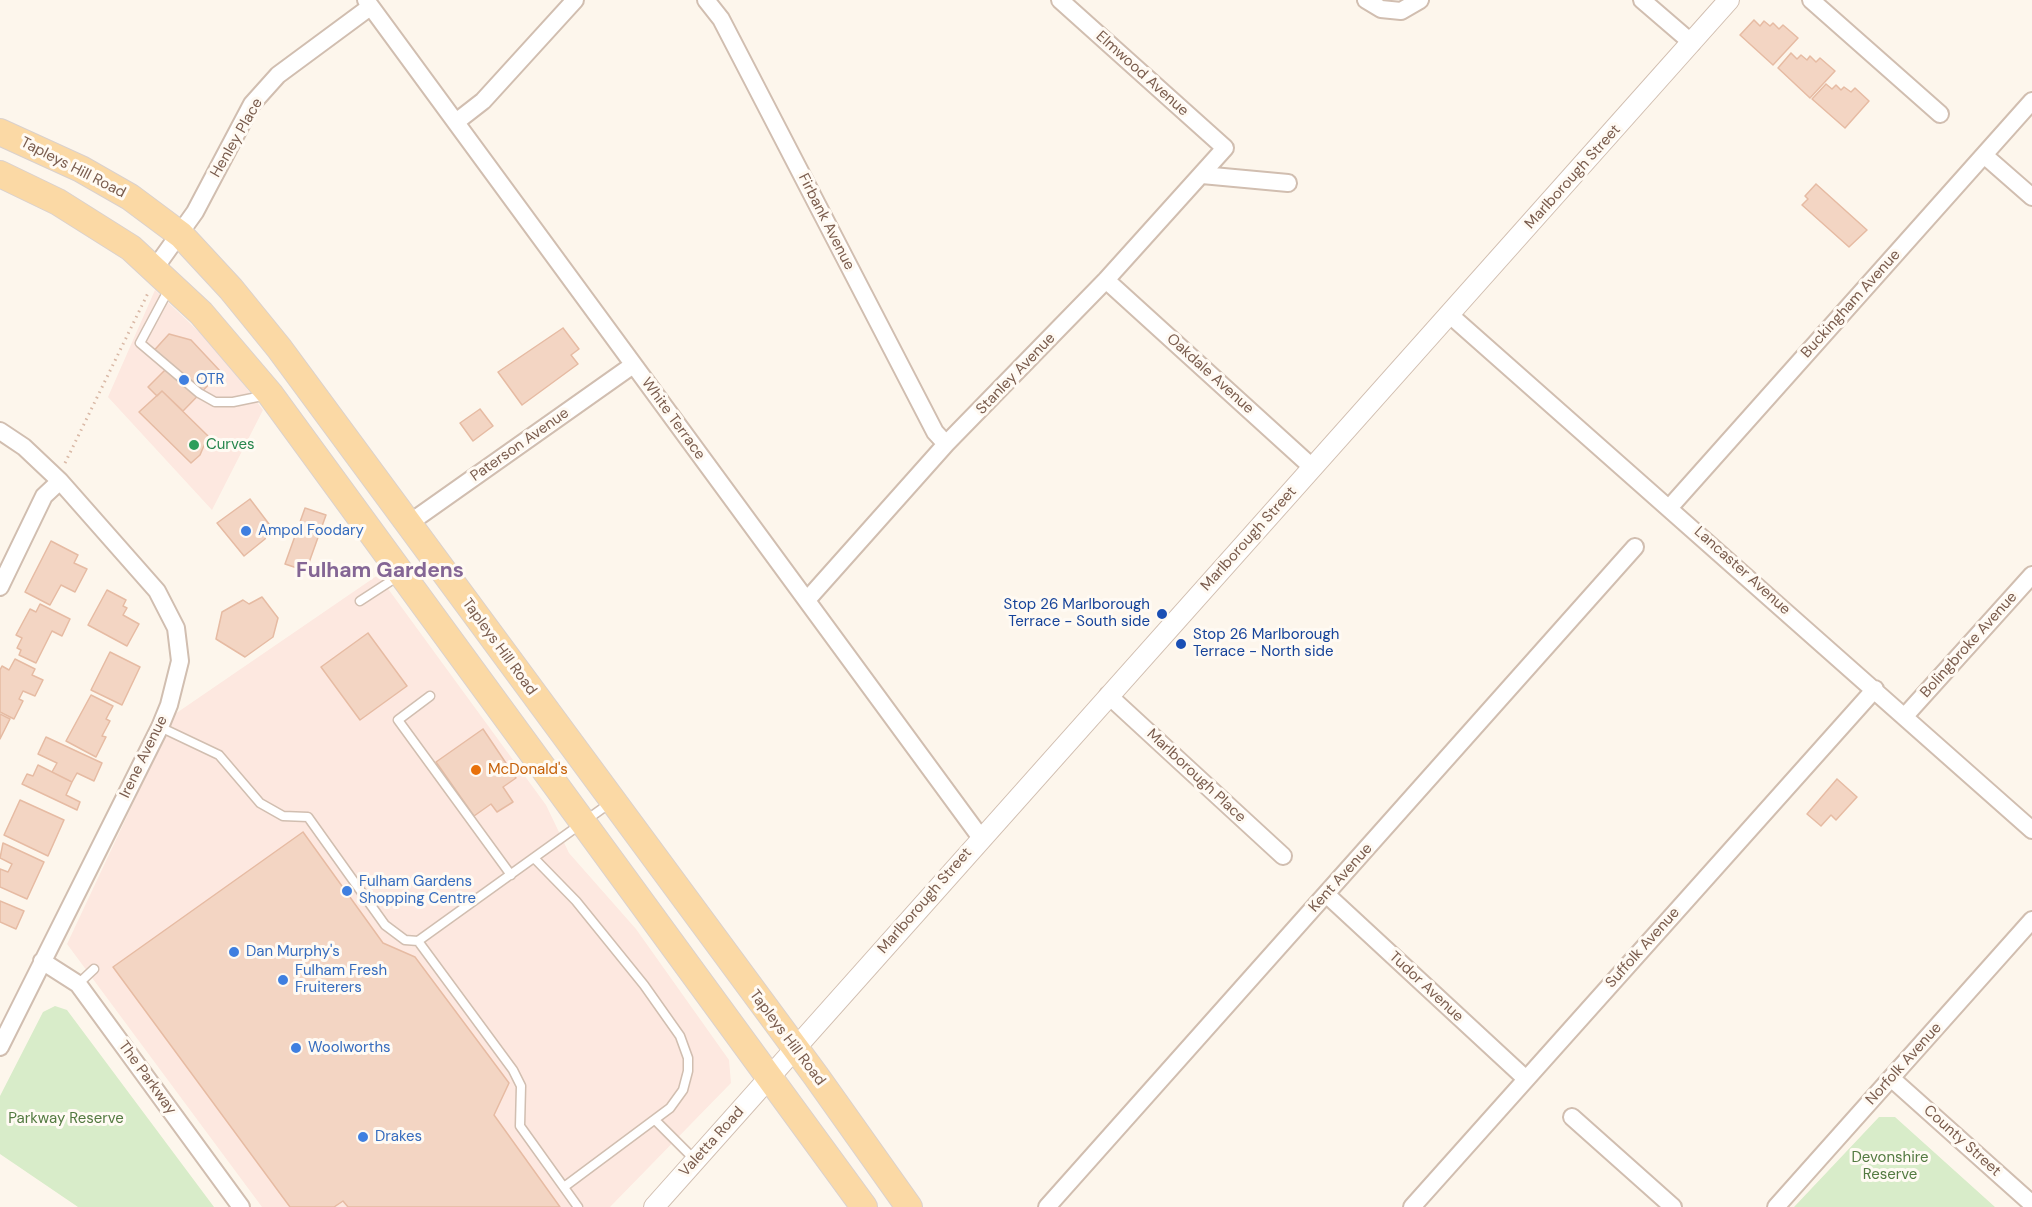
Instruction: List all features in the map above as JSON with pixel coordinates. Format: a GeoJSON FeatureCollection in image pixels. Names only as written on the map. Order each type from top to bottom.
{"type":"FeatureCollection","features":[{"type":"Feature","properties":{"kind":"main road","name":"Tapleys Hill Road"},"geometry":{"type":"LineString","coordinates":[[0,132],[81,169],[130,197],[181,235],[231,289],[279,348],[796,1049],[909,1207]]}},
{"type":"Feature","properties":{"kind":"main road"},"geometry":{"type":"LineString","coordinates":[[0,174],[58,202],[106,230],[201,313],[270,394],[400,575],[864,1207]]}},
{"type":"Feature","properties":{"kind":"street"},"geometry":{"type":"LineString","coordinates":[[456,122],[483,101],[574,0]]}},
{"type":"Feature","properties":{"kind":"street","name":"Firbank Avenue"},"geometry":{"type":"LineString","coordinates":[[706,0],[721,19],[935,432],[946,444]]}},
{"type":"Feature","properties":{"kind":"street","name":"Elmwood Avenue"},"geometry":{"type":"LineString","coordinates":[[1060,0],[1225,148]]}},
{"type":"Feature","properties":{"kind":"street"},"geometry":{"type":"LineString","coordinates":[[1366,0],[1381,9],[1401,10],[1420,0]]}},
{"type":"Feature","properties":{"kind":"street"},"geometry":{"type":"LineString","coordinates":[[1642,0],[1692,43]]}},
{"type":"Feature","properties":{"kind":"street","name":"Marlborough Street"},"geometry":{"type":"LineString","coordinates":[[770,1078],[981,837],[1314,468],[1730,0]]}},
{"type":"Feature","properties":{"kind":"street"},"geometry":{"type":"LineString","coordinates":[[1811,0],[1940,114]]}},
{"type":"Feature","properties":{"kind":"street","name":"White Terrace"},"geometry":{"type":"LineString","coordinates":[[368,4],[981,837]]}},
{"type":"Feature","properties":{"kind":"street","name":"Henley Place"},"geometry":{"type":"LineString","coordinates":[[160,279],[181,235],[252,104],[278,75],[368,4]]}},
{"type":"Feature","properties":{"kind":"street","name":"Buckingham Avenue"},"geometry":{"type":"LineString","coordinates":[[1670,507],[2032,101]]}},
{"type":"Feature","properties":{"kind":"street","name":"Stanley Avenue"},"geometry":{"type":"LineString","coordinates":[[807,600],[946,444],[1106,280],[1225,148]]}},
{"type":"Feature","properties":{"kind":"street"},"geometry":{"type":"LineString","coordinates":[[1984,155],[2032,196]]}},
{"type":"Feature","properties":{"kind":"street"},"geometry":{"type":"LineString","coordinates":[[1202,175],[1288,183]]}},
{"type":"Feature","properties":{"kind":"street","name":"Oakdale Avenue"},"geometry":{"type":"LineString","coordinates":[[1106,280],[1314,468]]}},
{"type":"Feature","properties":{"kind":"street","name":"Lancaster Avenue"},"geometry":{"type":"LineString","coordinates":[[1450,315],[1670,507],[2032,830]]}},
{"type":"Feature","properties":{"kind":"street","name":"Paterson Avenue"},"geometry":{"type":"LineString","coordinates":[[408,524],[633,365]]}},
{"type":"Feature","properties":{"kind":"street","name":"Irene Avenue"},"geometry":{"type":"LineString","coordinates":[[0,431],[62,473],[157,591],[176,628],[180,661],[169,705],[160,727],[0,1047]]}},
{"type":"Feature","properties":{"kind":"street"},"geometry":{"type":"LineString","coordinates":[[0,587],[44,496],[62,473]]}},
{"type":"Feature","properties":{"kind":"street","name":"Kent Avenue"},"geometry":{"type":"LineString","coordinates":[[1047,1207],[1635,547]]}},
{"type":"Feature","properties":{"kind":"street","name":"Bolingbroke Avenue"},"geometry":{"type":"LineString","coordinates":[[1905,716],[2032,575]]}},
{"type":"Feature","properties":{"kind":"street","name":"Suffolk Avenue"},"geometry":{"type":"LineString","coordinates":[[1412,1207],[1875,689]]}},
{"type":"Feature","properties":{"kind":"street","name":"Marlborough Place"},"geometry":{"type":"LineString","coordinates":[[1108,695],[1283,856]]}},
{"type":"Feature","properties":{"kind":"street","name":"Tudor Avenue"},"geometry":{"type":"LineString","coordinates":[[1326,894],[1526,1079]]}},
{"type":"Feature","properties":{"kind":"street","name":"Norfolk Avenue"},"geometry":{"type":"LineString","coordinates":[[1776,1207],[2032,920]]}},
{"type":"Feature","properties":{"kind":"street","name":"The Parkway"},"geometry":{"type":"LineString","coordinates":[[42,961],[78,984],[241,1207]]}},
{"type":"Feature","properties":{"kind":"street","name":"Valetta Road"},"geometry":{"type":"LineString","coordinates":[[654,1207],[770,1078]]}},
{"type":"Feature","properties":{"kind":"street","name":"County Street"},"geometry":{"type":"LineString","coordinates":[[1891,1078],[2032,1204]]}},
{"type":"Feature","properties":{"kind":"street"},"geometry":{"type":"LineString","coordinates":[[1572,1117],[1673,1207]]}},
{"type":"Feature","properties":{"kind":"lane"},"geometry":{"type":"LineString","coordinates":[[160,279],[140,343],[199,393],[215,402],[232,402],[270,394]]}},
{"type":"Feature","properties":{"kind":"lane"},"geometry":{"type":"LineString","coordinates":[[360,601],[400,575]]}},
{"type":"Feature","properties":{"kind":"lane"},"geometry":{"type":"LineString","coordinates":[[430,696],[398,720],[510,875]]}},
{"type":"Feature","properties":{"kind":"lane"},"geometry":{"type":"LineString","coordinates":[[160,727],[219,755],[260,803],[283,816],[308,817],[393,934],[405,940],[418,940],[612,801]]}},
{"type":"Feature","properties":{"kind":"lane"},"geometry":{"type":"LineString","coordinates":[[534,858],[580,906],[644,985],[684,1045],[688,1071],[683,1090],[670,1108],[564,1187]]}},
{"type":"Feature","properties":{"kind":"lane"},"geometry":{"type":"LineString","coordinates":[[418,940],[513,1070],[521,1086],[520,1126],[578,1207]]}},
{"type":"Feature","properties":{"kind":"lane"},"geometry":{"type":"LineString","coordinates":[[78,984],[94,969]]}},
{"type":"Feature","properties":{"kind":"lane"},"geometry":{"type":"LineString","coordinates":[[655,1120],[695,1161]]}},
{"type":"Feature","properties":{"kind":"path"},"geometry":{"type":"LineString","coordinates":[[62,473],[160,279]]}},
{"type":"Feature","properties":{"kind":"shaded area"},"geometry":{"type":"Polygon","coordinates":[[[155,290],[216,348],[263,410],[212,510],[108,397],[155,290]]]}},
{"type":"Feature","properties":{"kind":"shaded area","name":"Fulham Gardens Shopping Centre"},"geometry":{"type":"Polygon","coordinates":[[[378,575],[546,805],[569,853],[636,929],[729,1060],[731,1083],[610,1207],[262,1207],[67,944],[175,714],[378,575]]]}},
{"type":"Feature","properties":{"kind":"green space","name":"Parkway Reserve"},"geometry":{"type":"Polygon","coordinates":[[[55,1006],[67,1010],[214,1207],[78,1207],[0,1154],[0,1096],[43,1012],[55,1006]]]}},
{"type":"Feature","properties":{"kind":"green space","name":"Devonshire Reserve"},"geometry":{"type":"Polygon","coordinates":[[[1879,1117],[1895,1117],[1995,1207],[1794,1207],[1879,1117]]]}},
{"type":"Feature","properties":{"kind":"building"},"geometry":{"type":"Polygon","coordinates":[[[1754,20],[1760,26],[1764,21],[1770,26],[1773,23],[1779,29],[1783,25],[1798,38],[1773,65],[1740,35],[1754,20]]]}},
{"type":"Feature","properties":{"kind":"building"},"geometry":{"type":"Polygon","coordinates":[[[1791,53],[1797,59],[1801,55],[1807,60],[1810,56],[1816,62],[1820,58],[1835,71],[1810,98],[1778,68],[1791,53]]]}},
{"type":"Feature","properties":{"kind":"building"},"geometry":{"type":"Polygon","coordinates":[[[1826,84],[1832,89],[1836,85],[1841,90],[1844,87],[1851,92],[1855,88],[1869,101],[1845,128],[1812,99],[1826,84]]]}},
{"type":"Feature","properties":{"kind":"building"},"geometry":{"type":"Polygon","coordinates":[[[1816,184],[1867,230],[1849,247],[1802,205],[1808,199],[1805,196],[1816,184]]]}},
{"type":"Feature","properties":{"kind":"building"},"geometry":{"type":"Polygon","coordinates":[[[563,328],[579,349],[571,355],[578,364],[522,405],[498,372],[563,328]]]}},
{"type":"Feature","properties":{"kind":"building","name":"OTR"},"geometry":{"type":"Polygon","coordinates":[[[169,334],[191,340],[221,372],[183,411],[162,391],[157,396],[148,387],[165,370],[149,356],[169,334]]]}},
{"type":"Feature","properties":{"kind":"building"},"geometry":{"type":"Polygon","coordinates":[[[162,391],[208,436],[200,455],[191,463],[139,412],[162,391]]]}},
{"type":"Feature","properties":{"kind":"building"},"geometry":{"type":"Polygon","coordinates":[[[480,409],[493,426],[473,441],[460,423],[480,409]]]}},
{"type":"Feature","properties":{"kind":"building","name":"Ampol Foodary"},"geometry":{"type":"Polygon","coordinates":[[[250,499],[269,524],[265,539],[244,556],[217,523],[250,499]]]}},
{"type":"Feature","properties":{"kind":"building"},"geometry":{"type":"Polygon","coordinates":[[[305,508],[326,515],[306,571],[285,564],[305,508]]]}},
{"type":"Feature","properties":{"kind":"building"},"geometry":{"type":"Polygon","coordinates":[[[51,541],[78,555],[74,563],[87,569],[75,592],[61,585],[50,605],[25,592],[51,541]]]}},
{"type":"Feature","properties":{"kind":"building"},"geometry":{"type":"Polygon","coordinates":[[[107,590],[126,600],[123,606],[127,608],[123,615],[139,624],[127,646],[88,625],[107,590]]]}},
{"type":"Feature","properties":{"kind":"building"},"geometry":{"type":"Polygon","coordinates":[[[262,597],[278,618],[273,637],[245,657],[216,639],[222,612],[243,600],[249,604],[262,597]]]}},
{"type":"Feature","properties":{"kind":"building"},"geometry":{"type":"Polygon","coordinates":[[[40,604],[70,619],[62,636],[52,631],[36,663],[19,655],[21,650],[17,648],[22,638],[16,635],[30,609],[36,612],[40,604]]]}},
{"type":"Feature","properties":{"kind":"building"},"geometry":{"type":"Polygon","coordinates":[[[368,633],[407,686],[360,720],[321,667],[368,633]]]}},
{"type":"Feature","properties":{"kind":"building"},"geometry":{"type":"Polygon","coordinates":[[[110,652],[140,667],[122,705],[91,690],[110,652]]]}},
{"type":"Feature","properties":{"kind":"building"},"geometry":{"type":"Polygon","coordinates":[[[15,659],[35,669],[32,675],[43,680],[35,696],[23,691],[19,699],[23,701],[14,719],[0,712],[0,670],[2,666],[9,670],[15,659]]]}},
{"type":"Feature","properties":{"kind":"building"},"geometry":{"type":"Polygon","coordinates":[[[91,695],[113,706],[106,719],[110,721],[102,736],[106,737],[96,757],[66,741],[91,695]]]}},
{"type":"Feature","properties":{"kind":"building"},"geometry":{"type":"Polygon","coordinates":[[[0,714],[10,719],[0,739],[0,714]]]}},
{"type":"Feature","properties":{"kind":"building","name":"McDonald's"},"geometry":{"type":"Polygon","coordinates":[[[483,729],[516,778],[503,787],[513,802],[497,812],[491,804],[474,816],[436,762],[483,729]]]}},
{"type":"Feature","properties":{"kind":"building"},"geometry":{"type":"Polygon","coordinates":[[[46,737],[102,763],[94,781],[77,773],[72,782],[52,772],[57,763],[38,754],[46,737]]]}},
{"type":"Feature","properties":{"kind":"building"},"geometry":{"type":"Polygon","coordinates":[[[38,765],[72,782],[66,795],[80,802],[77,810],[22,784],[27,774],[33,776],[38,765]]]}},
{"type":"Feature","properties":{"kind":"building"},"geometry":{"type":"Polygon","coordinates":[[[1837,779],[1857,797],[1836,820],[1831,815],[1821,826],[1807,814],[1837,779]]]}},
{"type":"Feature","properties":{"kind":"building"},"geometry":{"type":"Polygon","coordinates":[[[20,800],[64,820],[48,856],[4,835],[20,800]]]}},
{"type":"Feature","properties":{"kind":"building","name":"Fulham Gardens Shopping Centre"},"geometry":{"type":"Polygon","coordinates":[[[303,832],[383,943],[415,957],[509,1083],[494,1115],[560,1207],[348,1207],[343,1201],[334,1207],[290,1207],[113,967],[303,832]]]}},
{"type":"Feature","properties":{"kind":"building"},"geometry":{"type":"Polygon","coordinates":[[[3,843],[44,862],[27,899],[0,887],[0,869],[8,872],[12,864],[0,858],[3,843]]]}},
{"type":"Feature","properties":{"kind":"building"},"geometry":{"type":"Polygon","coordinates":[[[0,901],[24,911],[16,929],[0,922],[0,901]]]}},
{"type":"Feature","properties":{"kind":"place","name":"OTR"},"geometry":{"type":"Point","coordinates":[184,380]}},
{"type":"Feature","properties":{"kind":"place","name":"Curves"},"geometry":{"type":"Point","coordinates":[194,445]}},
{"type":"Feature","properties":{"kind":"place","name":"Ampol Foodary"},"geometry":{"type":"Point","coordinates":[246,531]}},
{"type":"Feature","properties":{"kind":"place","name":"Stop 26 Marlborough Terrace - South side"},"geometry":{"type":"Point","coordinates":[1162,614]}},
{"type":"Feature","properties":{"kind":"place","name":"Stop 26 Marlborough Terrace - North side"},"geometry":{"type":"Point","coordinates":[1181,644]}},
{"type":"Feature","properties":{"kind":"place","name":"McDonald's"},"geometry":{"type":"Point","coordinates":[476,770]}},
{"type":"Feature","properties":{"kind":"place","name":"Fulham Gardens Shopping Centre"},"geometry":{"type":"Point","coordinates":[347,891]}},
{"type":"Feature","properties":{"kind":"place","name":"Dan Murphy's"},"geometry":{"type":"Point","coordinates":[234,952]}},
{"type":"Feature","properties":{"kind":"place","name":"Fulham Fresh Fruiterers"},"geometry":{"type":"Point","coordinates":[283,980]}},
{"type":"Feature","properties":{"kind":"place","name":"Woolworths"},"geometry":{"type":"Point","coordinates":[296,1048]}},
{"type":"Feature","properties":{"kind":"place","name":"Drakes"},"geometry":{"type":"Point","coordinates":[363,1137]}},
{"type":"Feature","properties":{"kind":"district","name":"Fulham Gardens"},"geometry":{"type":"Point","coordinates":[380,571]}}]}
